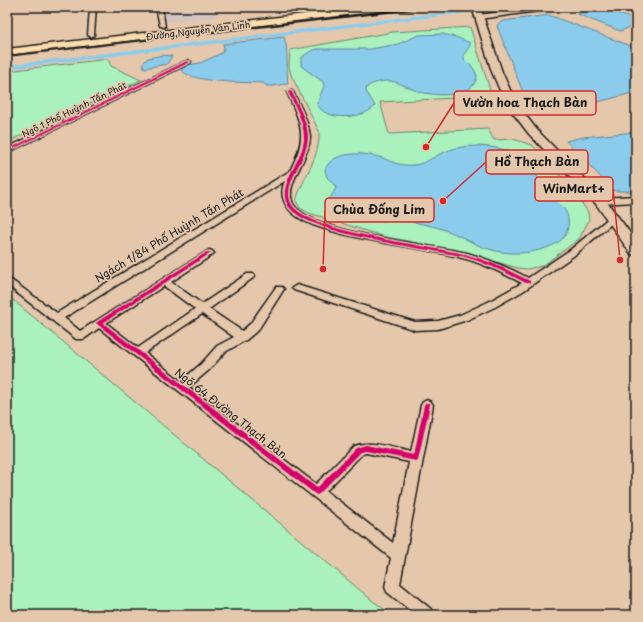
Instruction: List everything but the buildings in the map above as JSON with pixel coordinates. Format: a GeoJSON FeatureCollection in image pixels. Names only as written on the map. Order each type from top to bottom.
{"type":"FeatureCollection","features":[{"type":"Feature","properties":{"kind":"highway","name":"Đường Nguyễn Văn Linh"},"geometry":{"type":"LineString","coordinates":[[7,44],[320,7]]}},
{"type":"Feature","properties":{"kind":"highway","name":"Đường Nguyễn Văn Linh"},"geometry":{"type":"LineString","coordinates":[[7,52],[389,7]]}},
{"type":"Feature","properties":{"kind":"main road"},"geometry":{"type":"LineString","coordinates":[[478,12],[497,72],[510,104],[533,132],[600,201],[636,251]]}},
{"type":"Feature","properties":{"kind":"street"},"geometry":{"type":"LineString","coordinates":[[91,35],[93,7]]}},
{"type":"Feature","properties":{"kind":"street"},"geometry":{"type":"LineString","coordinates":[[159,7],[163,26]]}},
{"type":"Feature","properties":{"kind":"street"},"geometry":{"type":"LineString","coordinates":[[478,12],[554,7]]}},
{"type":"Feature","properties":{"kind":"street","name":"Ngõ 1 Phố Huỳnh Tấn Phát"},"geometry":{"type":"LineString","coordinates":[[7,151],[188,62]]}},
{"type":"Feature","properties":{"kind":"street"},"geometry":{"type":"LineString","coordinates":[[290,92],[302,118],[306,133],[306,147],[288,184],[288,202],[298,214],[308,219],[367,237],[466,256],[528,282]]}},
{"type":"Feature","properties":{"kind":"street","name":"Ngách 1/84 Phố Huỳnh Tấn Phát"},"geometry":{"type":"LineString","coordinates":[[56,318],[294,172]]}},
{"type":"Feature","properties":{"kind":"street"},"geometry":{"type":"LineString","coordinates":[[600,201],[636,199]]}},
{"type":"Feature","properties":{"kind":"street"},"geometry":{"type":"LineString","coordinates":[[297,288],[415,326],[425,327],[448,322],[478,310],[528,282],[576,249],[613,219]]}},
{"type":"Feature","properties":{"kind":"street"},"geometry":{"type":"LineString","coordinates":[[7,280],[80,336],[209,253]]}},
{"type":"Feature","properties":{"kind":"street"},"geometry":{"type":"LineString","coordinates":[[138,353],[250,276]]}},
{"type":"Feature","properties":{"kind":"street"},"geometry":{"type":"LineString","coordinates":[[164,282],[242,337]]}},
{"type":"Feature","properties":{"kind":"street"},"geometry":{"type":"LineString","coordinates":[[182,387],[206,367],[221,348],[242,337],[259,320],[279,289]]}},
{"type":"Feature","properties":{"kind":"street","name":"Ngõ 64 Đường Thạch Bàn"},"geometry":{"type":"LineString","coordinates":[[99,323],[398,555]]}},
{"type":"Feature","properties":{"kind":"street"},"geometry":{"type":"LineString","coordinates":[[427,405],[392,587],[427,615]]}},
{"type":"Feature","properties":{"kind":"street"},"geometry":{"type":"LineString","coordinates":[[317,492],[358,450],[366,448],[416,458]]}},
{"type":"Feature","properties":{"kind":"shaded area"},"geometry":{"type":"Polygon","coordinates":[[[163,7],[213,7],[216,17],[166,22],[163,7]]]}},
{"type":"Feature","properties":{"kind":"green space"},"geometry":{"type":"Polygon","coordinates":[[[470,27],[492,96],[380,102],[389,134],[488,129],[494,140],[513,139],[532,145],[568,184],[588,212],[589,220],[579,239],[542,266],[527,269],[518,268],[453,250],[382,236],[309,213],[300,208],[296,201],[317,149],[319,131],[291,75],[289,67],[290,50],[393,32],[470,27]]]}},
{"type":"Feature","properties":{"kind":"green space"},"geometry":{"type":"Polygon","coordinates":[[[108,59],[111,66],[141,80],[7,142],[7,71],[108,59]]]}},
{"type":"Feature","properties":{"kind":"green space"},"geometry":{"type":"Polygon","coordinates":[[[7,295],[373,601],[392,615],[7,615],[7,295]]]}},
{"type":"Feature","properties":{"kind":"water"},"geometry":{"type":"Polygon","coordinates":[[[602,8],[636,20],[636,25],[620,31],[577,14],[602,8]]]}},
{"type":"Feature","properties":{"kind":"water"},"geometry":{"type":"Polygon","coordinates":[[[549,15],[636,48],[636,92],[590,104],[547,104],[538,95],[524,95],[497,26],[503,21],[549,15]]]}},
{"type":"Feature","properties":{"kind":"water"},"geometry":{"type":"Polygon","coordinates":[[[443,34],[456,37],[470,43],[470,46],[464,54],[464,59],[474,69],[477,76],[469,89],[462,92],[444,95],[435,94],[420,92],[391,81],[378,82],[367,87],[366,91],[375,106],[362,114],[345,117],[336,116],[321,110],[317,104],[324,86],[323,82],[301,66],[301,58],[309,52],[317,49],[371,49],[398,44],[419,35],[443,34]]]}},
{"type":"Feature","properties":{"kind":"water"},"geometry":{"type":"Polygon","coordinates":[[[284,37],[286,43],[288,84],[266,86],[264,83],[208,80],[188,75],[181,70],[187,65],[200,63],[222,53],[224,48],[223,44],[284,37]]]}},
{"type":"Feature","properties":{"kind":"water"},"geometry":{"type":"Polygon","coordinates":[[[163,55],[172,56],[167,64],[144,68],[143,63],[148,58],[163,55]]]}},
{"type":"Feature","properties":{"kind":"water"},"geometry":{"type":"Polygon","coordinates":[[[636,132],[636,191],[614,191],[566,141],[583,137],[636,132]]]}},
{"type":"Feature","properties":{"kind":"water"},"geometry":{"type":"Polygon","coordinates":[[[462,147],[493,147],[510,151],[524,158],[530,163],[535,169],[542,189],[564,209],[567,214],[568,226],[566,234],[561,240],[541,250],[524,253],[506,253],[473,243],[453,233],[432,226],[398,220],[350,221],[335,215],[328,208],[328,201],[336,187],[327,177],[325,170],[328,164],[340,157],[362,154],[379,157],[404,165],[411,165],[422,163],[441,153],[451,150],[462,147]]]}},
{"type":"Feature","properties":{"kind":"waterway"},"geometry":{"type":"LineString","coordinates":[[483,10],[496,7]]}},
{"type":"Feature","properties":{"kind":"waterway"},"geometry":{"type":"LineString","coordinates":[[7,67],[472,11]]}},
{"type":"Feature","properties":{"kind":"railway"},"geometry":{"type":"LineString","coordinates":[[7,56],[430,7]]}},
{"type":"Feature","properties":{"kind":"cycle path"},"geometry":{"type":"LineString","coordinates":[[7,151],[188,62]]}},
{"type":"Feature","properties":{"kind":"cycle path"},"geometry":{"type":"LineString","coordinates":[[290,92],[302,120],[306,138],[305,147],[288,184],[287,196],[291,207],[302,216],[321,225],[345,232],[474,258],[528,282]]}},
{"type":"Feature","properties":{"kind":"cycle path"},"geometry":{"type":"LineString","coordinates":[[209,253],[99,323],[317,492],[358,450],[366,448],[416,458],[427,405]]}},
{"type":"Feature","properties":{"kind":"place","name":"Vườn hoa Thạch Bàn"},"geometry":{"type":"Point","coordinates":[426,147]}},
{"type":"Feature","properties":{"kind":"place","name":"Hồ Thạch Bàn"},"geometry":{"type":"Point","coordinates":[443,201]}},
{"type":"Feature","properties":{"kind":"place","name":"WinMart+"},"geometry":{"type":"Point","coordinates":[620,260]}},
{"type":"Feature","properties":{"kind":"place","name":"Chùa Đống Lim"},"geometry":{"type":"Point","coordinates":[323,269]}}]}
